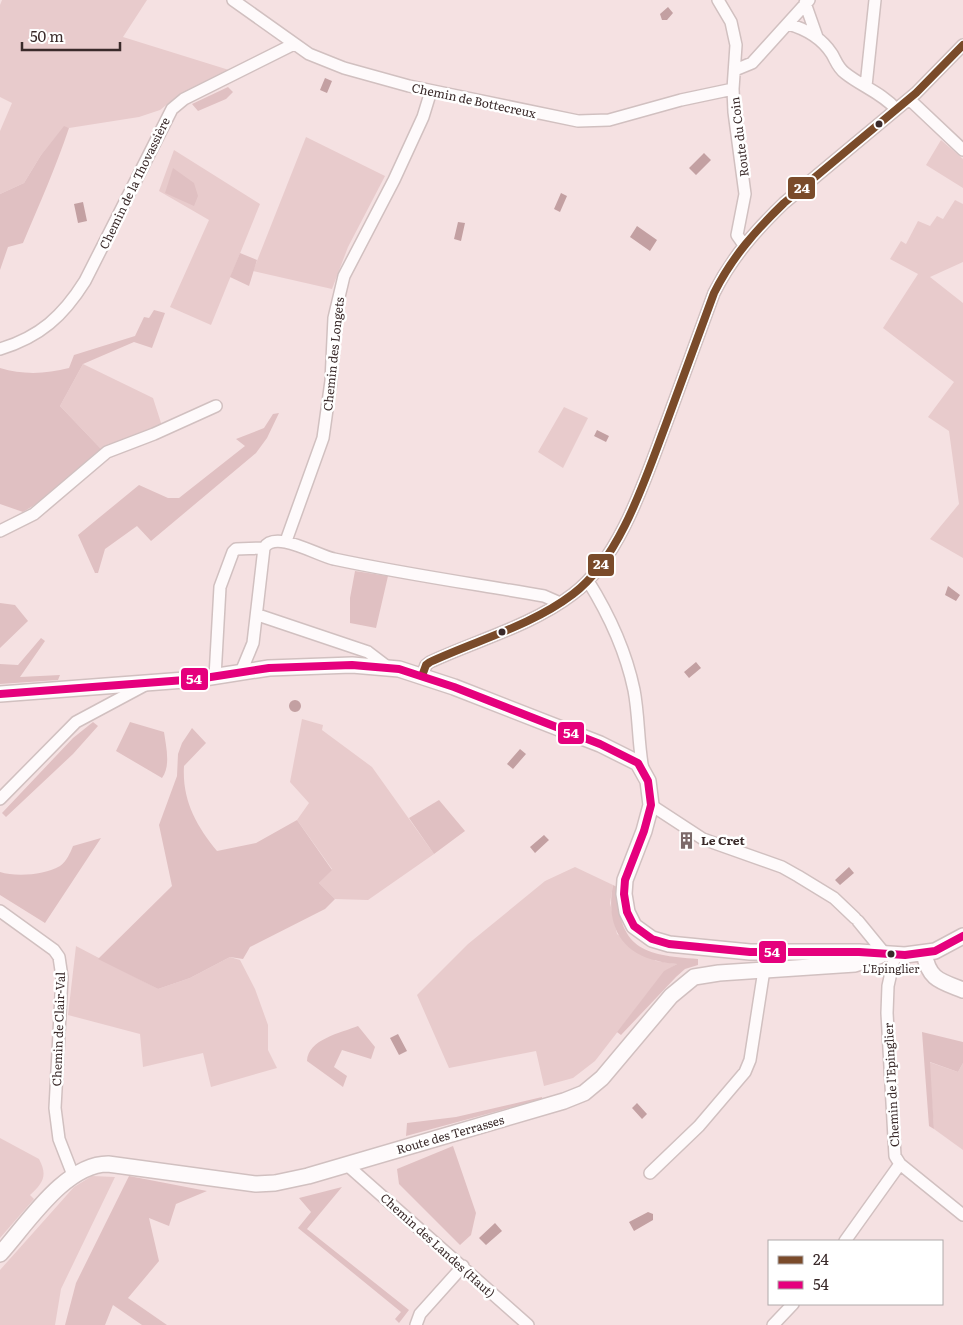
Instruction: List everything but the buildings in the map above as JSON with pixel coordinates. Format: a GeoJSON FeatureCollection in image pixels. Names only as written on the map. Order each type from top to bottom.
{"type":"FeatureCollection","features":[{"type":"Feature","properties":{"kind":"street","name":"Chemin de Bottecreux"},"geometry":{"type":"LineString","coordinates":[[233,0],[309,54],[344,68],[431,91],[578,121],[594,122],[625,117],[681,100],[733,89]]}},
{"type":"Feature","properties":{"kind":"street","name":"Route du Coin"},"geometry":{"type":"LineString","coordinates":[[718,0],[734,31],[736,45],[736,70],[733,89],[745,194],[737,235],[744,244]]}},
{"type":"Feature","properties":{"kind":"street"},"geometry":{"type":"LineString","coordinates":[[866,86],[875,0]]}},
{"type":"Feature","properties":{"kind":"street"},"geometry":{"type":"LineString","coordinates":[[736,70],[752,63],[807,1]]}},
{"type":"Feature","properties":{"kind":"street"},"geometry":{"type":"LineString","coordinates":[[807,1],[817,37]]}},
{"type":"Feature","properties":{"kind":"street"},"geometry":{"type":"LineString","coordinates":[[788,24],[805,29],[817,37],[831,53],[840,69],[888,100],[896,109]]}},
{"type":"Feature","properties":{"kind":"street","name":"Chemin de la Thovassière"},"geometry":{"type":"LineString","coordinates":[[0,349],[34,335],[68,308],[85,281],[172,109],[184,99],[294,44]]}},
{"type":"Feature","properties":{"kind":"street"},"geometry":{"type":"LineString","coordinates":[[422,676],[430,662],[560,604],[588,581],[629,518],[714,293],[725,271],[744,244],[784,203],[909,99],[963,45]]}},
{"type":"Feature","properties":{"kind":"street","name":"Chemin des Longets"},"geometry":{"type":"LineString","coordinates":[[286,541],[323,438],[331,381],[334,318],[344,276],[394,180],[423,117],[431,91]]}},
{"type":"Feature","properties":{"kind":"street"},"geometry":{"type":"LineString","coordinates":[[909,99],[948,138],[963,150]]}},
{"type":"Feature","properties":{"kind":"street"},"geometry":{"type":"LineString","coordinates":[[0,531],[34,514],[107,452],[154,434],[216,406]]}},
{"type":"Feature","properties":{"kind":"street"},"geometry":{"type":"LineString","coordinates":[[241,672],[253,643],[258,615],[264,548],[267,543],[273,541],[286,541],[332,559],[544,596],[560,604]]}},
{"type":"Feature","properties":{"kind":"street"},"geometry":{"type":"LineString","coordinates":[[215,677],[219,593],[222,577],[236,549],[264,548]]}},
{"type":"Feature","properties":{"kind":"street"},"geometry":{"type":"LineString","coordinates":[[588,581],[603,605],[634,689],[643,770],[650,786],[650,805],[644,831],[628,871],[624,888],[627,912],[634,926],[646,936],[669,944],[750,952],[924,954],[945,947],[963,936]]}},
{"type":"Feature","properties":{"kind":"street"},"geometry":{"type":"LineString","coordinates":[[258,615],[368,652],[389,668]]}},
{"type":"Feature","properties":{"kind":"street"},"geometry":{"type":"LineString","coordinates":[[0,694],[215,677],[241,672],[352,665],[389,668],[422,676],[611,748],[631,758],[643,770]]}},
{"type":"Feature","properties":{"kind":"street"},"geometry":{"type":"LineString","coordinates":[[0,799],[76,722],[151,682]]}},
{"type":"Feature","properties":{"kind":"street"},"geometry":{"type":"LineString","coordinates":[[650,805],[703,839],[770,863],[798,876],[834,898],[890,954]]}},
{"type":"Feature","properties":{"kind":"street","name":"Chemin de Clair-Val"},"geometry":{"type":"LineString","coordinates":[[0,911],[45,942],[59,958],[62,977],[55,1108],[59,1139],[73,1174]]}},
{"type":"Feature","properties":{"kind":"street","name":"Route des Terrasses"},"geometry":{"type":"LineString","coordinates":[[0,1254],[62,1183],[73,1174],[94,1165],[108,1164],[256,1184],[284,1181],[347,1165],[576,1097],[590,1089],[615,1065],[660,1008],[689,980],[706,974],[855,964],[890,954]]}},
{"type":"Feature","properties":{"kind":"street","name":"Chemin de l'Epinglier"},"geometry":{"type":"LineString","coordinates":[[890,954],[887,1035],[894,1156],[900,1164],[963,1214]]}},
{"type":"Feature","properties":{"kind":"street"},"geometry":{"type":"LineString","coordinates":[[924,954],[928,969],[932,975],[963,990]]}},
{"type":"Feature","properties":{"kind":"street"},"geometry":{"type":"LineString","coordinates":[[650,1173],[700,1126],[745,1072],[752,1053],[764,970]]}},
{"type":"Feature","properties":{"kind":"street"},"geometry":{"type":"LineString","coordinates":[[846,1240],[900,1164]]}},
{"type":"Feature","properties":{"kind":"street","name":"Chemin des Landes (Haut)"},"geometry":{"type":"LineString","coordinates":[[347,1165],[528,1325]]}},
{"type":"Feature","properties":{"kind":"street"},"geometry":{"type":"LineString","coordinates":[[416,1325],[420,1314],[463,1266]]}},
{"type":"Feature","properties":{"kind":"street"},"geometry":{"type":"LineString","coordinates":[[773,1325],[792,1305]]}},
{"type":"Feature","properties":{"kind":"shaded area"},"geometry":{"type":"Polygon","coordinates":[[[2,0],[147,0],[123,37],[229,70],[180,94],[160,110],[139,117],[69,128],[64,127],[41,155],[24,183],[0,194],[0,131],[12,103],[0,97],[0,5],[2,0]]]}},
{"type":"Feature","properties":{"kind":"shaded area"},"geometry":{"type":"Polygon","coordinates":[[[668,7],[673,13],[667,20],[662,20],[660,14],[668,7]]]}},
{"type":"Feature","properties":{"kind":"shaded area"},"geometry":{"type":"Polygon","coordinates":[[[325,78],[332,81],[327,93],[320,90],[325,78]]]}},
{"type":"Feature","properties":{"kind":"shaded area"},"geometry":{"type":"Polygon","coordinates":[[[228,87],[233,92],[226,99],[198,111],[192,104],[228,87]]]}},
{"type":"Feature","properties":{"kind":"shaded area"},"geometry":{"type":"Polygon","coordinates":[[[64,126],[69,128],[64,143],[23,243],[8,247],[0,270],[0,194],[24,183],[41,155],[64,126]]]}},
{"type":"Feature","properties":{"kind":"shaded area"},"geometry":{"type":"Polygon","coordinates":[[[306,137],[385,176],[348,247],[332,289],[253,271],[306,137]]]}},
{"type":"Feature","properties":{"kind":"shaded area"},"geometry":{"type":"Polygon","coordinates":[[[941,140],[963,159],[963,188],[926,165],[941,140]]]}},
{"type":"Feature","properties":{"kind":"shaded area"},"geometry":{"type":"Polygon","coordinates":[[[174,150],[260,204],[211,325],[170,307],[209,220],[159,191],[174,150]]]}},
{"type":"Feature","properties":{"kind":"shaded area"},"geometry":{"type":"Polygon","coordinates":[[[704,153],[711,160],[696,175],[689,168],[704,153]]]}},
{"type":"Feature","properties":{"kind":"shaded area"},"geometry":{"type":"Polygon","coordinates":[[[173,168],[194,183],[198,196],[194,206],[165,193],[173,168]]]}},
{"type":"Feature","properties":{"kind":"shaded area"},"geometry":{"type":"Polygon","coordinates":[[[561,193],[567,196],[560,212],[554,209],[561,193]]]}},
{"type":"Feature","properties":{"kind":"shaded area"},"geometry":{"type":"Polygon","coordinates":[[[955,200],[963,204],[963,262],[930,277],[963,303],[963,558],[930,539],[959,504],[949,431],[928,417],[954,382],[883,328],[918,274],[890,259],[901,241],[906,244],[918,221],[930,226],[937,216],[943,219],[955,200]]]}},
{"type":"Feature","properties":{"kind":"shaded area"},"geometry":{"type":"Polygon","coordinates":[[[83,202],[87,221],[78,223],[74,204],[83,202]]]}},
{"type":"Feature","properties":{"kind":"shaded area"},"geometry":{"type":"Polygon","coordinates":[[[458,222],[465,223],[461,241],[454,239],[458,222]]]}},
{"type":"Feature","properties":{"kind":"shaded area"},"geometry":{"type":"Polygon","coordinates":[[[637,226],[657,240],[650,251],[630,237],[637,226]]]}},
{"type":"Feature","properties":{"kind":"shaded area"},"geometry":{"type":"Polygon","coordinates":[[[240,253],[257,260],[249,286],[230,277],[240,253]]]}},
{"type":"Feature","properties":{"kind":"shaded area"},"geometry":{"type":"Polygon","coordinates":[[[154,310],[165,313],[152,348],[134,342],[83,364],[60,406],[102,450],[51,495],[23,512],[0,504],[0,368],[34,373],[52,372],[69,368],[74,355],[135,336],[144,317],[149,318],[154,310]]]}},
{"type":"Feature","properties":{"kind":"shaded area"},"geometry":{"type":"Polygon","coordinates":[[[83,364],[153,398],[162,426],[102,450],[60,406],[83,364]]]}},
{"type":"Feature","properties":{"kind":"shaded area"},"geometry":{"type":"Polygon","coordinates":[[[564,407],[588,418],[563,468],[538,452],[564,407]]]}},
{"type":"Feature","properties":{"kind":"shaded area"},"geometry":{"type":"Polygon","coordinates":[[[279,413],[267,438],[256,453],[151,541],[137,526],[105,549],[98,573],[95,573],[78,535],[139,485],[168,498],[179,498],[245,446],[236,439],[264,428],[273,414],[279,413]]]}},
{"type":"Feature","properties":{"kind":"shaded area"},"geometry":{"type":"Polygon","coordinates":[[[597,430],[609,436],[606,442],[594,436],[597,430]]]}},
{"type":"Feature","properties":{"kind":"shaded area"},"geometry":{"type":"Polygon","coordinates":[[[355,571],[388,576],[376,628],[350,623],[350,598],[355,571]]]}},
{"type":"Feature","properties":{"kind":"shaded area"},"geometry":{"type":"Polygon","coordinates":[[[948,586],[960,595],[956,601],[945,595],[948,586]]]}},
{"type":"Feature","properties":{"kind":"shaded area"},"geometry":{"type":"Polygon","coordinates":[[[0,603],[15,605],[28,621],[0,648],[0,603]]]}},
{"type":"Feature","properties":{"kind":"shaded area"},"geometry":{"type":"Polygon","coordinates":[[[41,638],[45,641],[20,677],[60,675],[58,680],[0,684],[0,664],[18,665],[41,638]]]}},
{"type":"Feature","properties":{"kind":"shaded area"},"geometry":{"type":"Polygon","coordinates":[[[696,662],[701,668],[689,678],[684,672],[696,662]]]}},
{"type":"Feature","properties":{"kind":"shaded area"},"geometry":{"type":"Polygon","coordinates":[[[293,700],[297,700],[301,706],[297,712],[293,712],[289,708],[289,704],[293,700]]]}},
{"type":"Feature","properties":{"kind":"shaded area"},"geometry":{"type":"Polygon","coordinates":[[[302,719],[323,725],[322,730],[372,767],[434,854],[368,900],[335,899],[319,883],[332,869],[297,820],[309,803],[290,782],[302,719]]]}},
{"type":"Feature","properties":{"kind":"shaded area"},"geometry":{"type":"Polygon","coordinates":[[[93,722],[98,726],[73,754],[6,817],[2,813],[73,738],[93,722]]]}},
{"type":"Feature","properties":{"kind":"shaded area"},"geometry":{"type":"Polygon","coordinates":[[[130,722],[164,732],[167,762],[162,778],[116,751],[130,722]]]}},
{"type":"Feature","properties":{"kind":"shaded area"},"geometry":{"type":"Polygon","coordinates":[[[192,728],[206,743],[184,766],[185,790],[197,822],[217,851],[256,843],[297,820],[332,870],[319,883],[335,899],[325,909],[250,947],[243,959],[230,957],[190,978],[158,989],[98,959],[172,886],[159,825],[177,776],[178,754],[182,743],[192,728]]]}},
{"type":"Feature","properties":{"kind":"shaded area"},"geometry":{"type":"Polygon","coordinates":[[[520,749],[526,754],[513,769],[507,764],[520,749]]]}},
{"type":"Feature","properties":{"kind":"shaded area"},"geometry":{"type":"Polygon","coordinates":[[[439,800],[465,831],[434,854],[409,818],[439,800]]]}},
{"type":"Feature","properties":{"kind":"shaded area"},"geometry":{"type":"Polygon","coordinates":[[[544,835],[549,840],[535,853],[530,847],[544,835]]]}},
{"type":"Feature","properties":{"kind":"shaded area"},"geometry":{"type":"Polygon","coordinates":[[[101,838],[45,923],[0,895],[0,872],[7,874],[30,874],[54,869],[65,862],[73,846],[101,838]]]}},
{"type":"Feature","properties":{"kind":"shaded area"},"geometry":{"type":"Polygon","coordinates":[[[575,867],[613,885],[610,903],[617,934],[656,961],[677,964],[664,972],[595,1061],[573,1078],[544,1086],[536,1051],[449,1068],[417,995],[468,944],[545,881],[575,867]]]}},
{"type":"Feature","properties":{"kind":"shaded area"},"geometry":{"type":"Polygon","coordinates":[[[849,867],[854,873],[840,885],[835,880],[849,867]]]}},
{"type":"Feature","properties":{"kind":"shaded area"},"geometry":{"type":"Polygon","coordinates":[[[613,885],[617,887],[623,924],[629,936],[637,945],[662,955],[698,959],[698,965],[685,969],[676,977],[621,1035],[617,1032],[664,971],[677,964],[660,962],[644,957],[624,943],[618,934],[611,911],[613,885]]]}},
{"type":"Feature","properties":{"kind":"shaded area"},"geometry":{"type":"Polygon","coordinates":[[[76,946],[158,989],[190,978],[230,957],[240,960],[255,989],[268,1025],[268,1050],[277,1068],[211,1087],[203,1053],[143,1067],[140,1034],[68,1015],[76,946]]]}},
{"type":"Feature","properties":{"kind":"shaded area"},"geometry":{"type":"Polygon","coordinates":[[[358,1026],[375,1047],[371,1059],[342,1050],[334,1067],[347,1076],[343,1087],[307,1061],[309,1053],[319,1042],[358,1026]]]}},
{"type":"Feature","properties":{"kind":"shaded area"},"geometry":{"type":"Polygon","coordinates":[[[922,1032],[963,1042],[963,1063],[958,1072],[930,1062],[934,1129],[929,1126],[922,1032]]]}},
{"type":"Feature","properties":{"kind":"shaded area"},"geometry":{"type":"Polygon","coordinates":[[[398,1034],[407,1051],[399,1055],[390,1038],[398,1034]]]}},
{"type":"Feature","properties":{"kind":"shaded area"},"geometry":{"type":"Polygon","coordinates":[[[929,1062],[958,1072],[963,1063],[963,1150],[934,1129],[929,1062]]]}},
{"type":"Feature","properties":{"kind":"shaded area"},"geometry":{"type":"Polygon","coordinates":[[[542,1097],[542,1099],[406,1136],[407,1123],[456,1117],[542,1097]]]}},
{"type":"Feature","properties":{"kind":"shaded area"},"geometry":{"type":"Polygon","coordinates":[[[637,1103],[647,1114],[642,1119],[632,1108],[637,1103]]]}},
{"type":"Feature","properties":{"kind":"shaded area"},"geometry":{"type":"Polygon","coordinates":[[[0,1138],[39,1159],[44,1175],[41,1183],[30,1195],[34,1199],[0,1238],[0,1138]]]}},
{"type":"Feature","properties":{"kind":"shaded area"},"geometry":{"type":"Polygon","coordinates":[[[453,1146],[476,1213],[471,1235],[460,1245],[399,1184],[397,1169],[453,1146]]]}},
{"type":"Feature","properties":{"kind":"shaded area"},"geometry":{"type":"Polygon","coordinates":[[[92,1176],[115,1177],[61,1289],[55,1325],[0,1325],[0,1270],[74,1187],[92,1176]]]}},
{"type":"Feature","properties":{"kind":"shaded area"},"geometry":{"type":"Polygon","coordinates":[[[129,1176],[207,1191],[176,1204],[169,1226],[149,1218],[159,1261],[128,1298],[167,1325],[142,1325],[113,1305],[105,1325],[65,1325],[76,1283],[129,1176]]]}},
{"type":"Feature","properties":{"kind":"shaded area"},"geometry":{"type":"Polygon","coordinates":[[[342,1187],[307,1229],[409,1310],[399,1323],[395,1319],[401,1312],[298,1228],[311,1212],[299,1198],[342,1187]]]}},
{"type":"Feature","properties":{"kind":"shaded area"},"geometry":{"type":"Polygon","coordinates":[[[648,1212],[653,1214],[653,1220],[634,1231],[629,1222],[648,1212]]]}},
{"type":"Feature","properties":{"kind":"shaded area"},"geometry":{"type":"Polygon","coordinates":[[[495,1223],[502,1231],[486,1245],[479,1238],[495,1223]]]}},
{"type":"Feature","properties":{"kind":"transit line","name":"24"},"geometry":{"type":"LineString","coordinates":[[422,676],[426,665],[430,662],[540,615],[573,594],[590,579],[605,560],[630,516],[650,468],[714,293],[737,256],[754,234],[784,203],[916,93],[963,45]]}},
{"type":"Feature","properties":{"kind":"transit line","name":"54"},"geometry":{"type":"LineString","coordinates":[[0,694],[198,679],[269,668],[352,665],[399,669],[454,687],[600,744],[638,763],[648,781],[651,805],[644,831],[625,880],[624,894],[627,912],[634,926],[652,939],[669,944],[750,952],[859,952],[905,955],[935,951],[963,936]]}},
{"type":"Feature","properties":{"kind":"place","name":"Le Cret"},"geometry":{"type":"Point","coordinates":[687,840]}},
{"type":"Feature","properties":{"kind":"place","name":"L'Epinglier"},"geometry":{"type":"Point","coordinates":[891,954]}}]}
